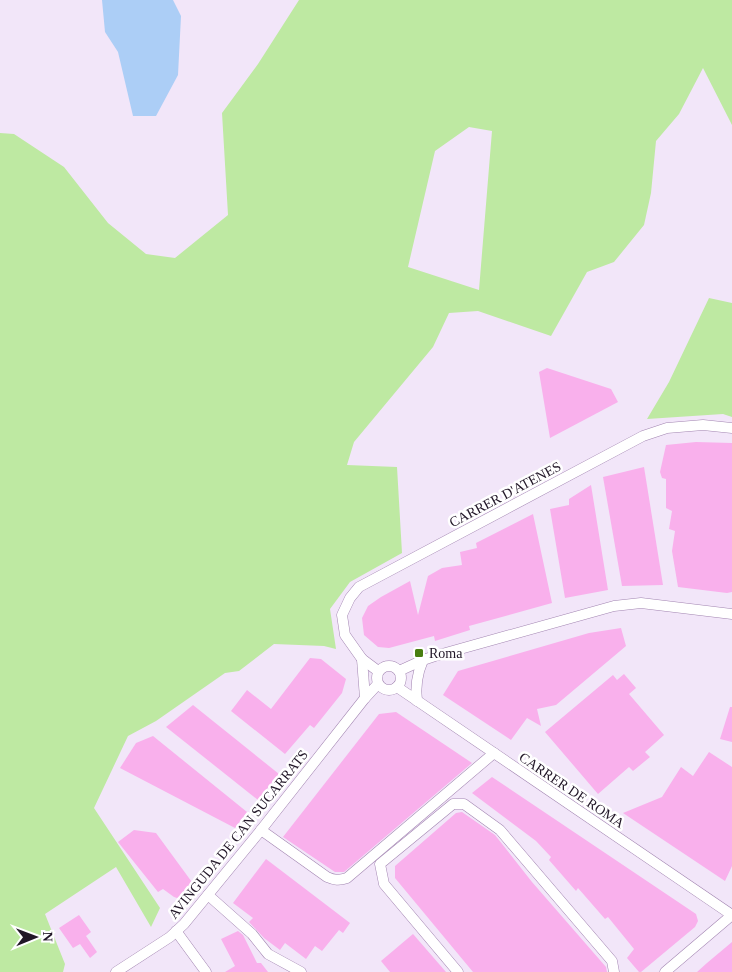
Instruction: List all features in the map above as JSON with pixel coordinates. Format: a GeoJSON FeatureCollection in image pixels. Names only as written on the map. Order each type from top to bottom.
{"type":"FeatureCollection","features":[{"type":"Feature","properties":{"kind":"street","name":"CARRER D'ATENES"},"geometry":{"type":"LineString","coordinates":[[362,659],[345,635],[342,616],[350,598],[358,587],[643,436],[667,428],[685,426],[703,425],[732,428]]}},
{"type":"Feature","properties":{"kind":"street"},"geometry":{"type":"LineString","coordinates":[[399,671],[423,660],[614,606],[641,603],[732,614]]}},
{"type":"Feature","properties":{"kind":"street"},"geometry":{"type":"LineString","coordinates":[[362,659],[378,671]]}},
{"type":"Feature","properties":{"kind":"street"},"geometry":{"type":"LineString","coordinates":[[362,659],[366,698]]}},
{"type":"Feature","properties":{"kind":"street"},"geometry":{"type":"LineString","coordinates":[[417,701],[417,676],[423,660]]}},
{"type":"Feature","properties":{"kind":"street"},"geometry":{"type":"LineString","coordinates":[[384,666],[396,668],[399,671],[401,679],[398,687],[386,690],[378,684],[376,679],[378,671],[384,666]]}},
{"type":"Feature","properties":{"kind":"street","name":"AVINGUDA DE CAN SUCARRATS"},"geometry":{"type":"LineString","coordinates":[[116,972],[170,937],[184,924],[378,684]]}},
{"type":"Feature","properties":{"kind":"street","name":"CARRER DE ROMA"},"geometry":{"type":"LineString","coordinates":[[398,687],[732,915]]}},
{"type":"Feature","properties":{"kind":"street"},"geometry":{"type":"LineString","coordinates":[[261,830],[333,880],[340,881],[347,878],[494,753]]}},
{"type":"Feature","properties":{"kind":"street"},"geometry":{"type":"LineString","coordinates":[[458,972],[384,884],[380,864],[453,804],[464,804],[500,830],[612,961],[614,972]]}},
{"type":"Feature","properties":{"kind":"street"},"geometry":{"type":"LineString","coordinates":[[208,895],[252,934],[268,954],[301,972]]}},
{"type":"Feature","properties":{"kind":"street"},"geometry":{"type":"LineString","coordinates":[[666,972],[732,915]]}},
{"type":"Feature","properties":{"kind":"street"},"geometry":{"type":"LineString","coordinates":[[176,931],[206,972]]}},
{"type":"Feature","properties":{"kind":"green space"},"geometry":{"type":"Polygon","coordinates":[[[299,0],[732,0],[732,125],[703,68],[679,114],[656,141],[651,193],[644,225],[614,262],[587,272],[551,336],[478,311],[449,313],[433,347],[354,442],[347,465],[397,467],[402,553],[350,582],[330,609],[336,649],[324,646],[274,644],[239,671],[225,673],[156,721],[128,736],[94,808],[160,908],[151,927],[116,867],[45,914],[65,964],[63,972],[0,972],[0,133],[14,134],[64,167],[108,223],[146,254],[175,258],[228,215],[222,113],[258,64],[299,0]],[[469,127],[435,151],[408,267],[479,290],[492,131],[469,127]]]}},
{"type":"Feature","properties":{"kind":"green space"},"geometry":{"type":"Polygon","coordinates":[[[709,298],[732,303],[732,417],[723,414],[647,419],[669,382],[709,298]]]}},
{"type":"Feature","properties":{"kind":"water"},"geometry":{"type":"Polygon","coordinates":[[[102,0],[173,0],[181,16],[178,75],[156,116],[133,116],[118,52],[105,32],[102,0]]]}},
{"type":"Feature","properties":{"kind":"building"},"geometry":{"type":"Polygon","coordinates":[[[547,368],[611,389],[618,402],[550,438],[539,372],[547,368]]]}},
{"type":"Feature","properties":{"kind":"building"},"geometry":{"type":"Polygon","coordinates":[[[696,442],[732,443],[732,592],[678,587],[672,551],[675,531],[669,529],[672,511],[666,508],[666,479],[662,478],[660,472],[666,445],[696,442]]]}},
{"type":"Feature","properties":{"kind":"building"},"geometry":{"type":"Polygon","coordinates":[[[644,467],[663,585],[622,586],[603,477],[644,467]]]}},
{"type":"Feature","properties":{"kind":"building"},"geometry":{"type":"Polygon","coordinates":[[[591,485],[608,590],[565,598],[550,509],[569,505],[569,499],[591,485]]]}},
{"type":"Feature","properties":{"kind":"building"},"geometry":{"type":"Polygon","coordinates":[[[533,514],[552,603],[469,626],[470,630],[435,641],[434,636],[389,648],[378,647],[364,635],[362,618],[368,606],[410,581],[418,615],[428,576],[442,568],[462,565],[460,552],[477,548],[476,543],[533,514]]]}},
{"type":"Feature","properties":{"kind":"building"},"geometry":{"type":"Polygon","coordinates":[[[621,628],[626,646],[556,705],[537,709],[541,726],[527,718],[511,740],[443,695],[458,671],[589,633],[621,628]]]}},
{"type":"Feature","properties":{"kind":"building"},"geometry":{"type":"Polygon","coordinates":[[[310,658],[321,659],[346,679],[342,693],[314,728],[310,725],[285,754],[231,711],[247,690],[271,709],[310,658]]]}},
{"type":"Feature","properties":{"kind":"building"},"geometry":{"type":"Polygon","coordinates":[[[624,674],[636,688],[629,694],[664,735],[645,752],[650,757],[633,771],[629,767],[598,794],[545,732],[613,675],[617,680],[624,674]]]}},
{"type":"Feature","properties":{"kind":"building"},"geometry":{"type":"Polygon","coordinates":[[[193,705],[279,774],[258,800],[166,727],[193,705]]]}},
{"type":"Feature","properties":{"kind":"building"},"geometry":{"type":"Polygon","coordinates":[[[730,707],[732,707],[732,742],[720,739],[730,707]]]}},
{"type":"Feature","properties":{"kind":"building"},"geometry":{"type":"Polygon","coordinates":[[[396,712],[472,763],[344,872],[335,872],[283,837],[379,714],[396,712]]]}},
{"type":"Feature","properties":{"kind":"building"},"geometry":{"type":"Polygon","coordinates":[[[153,736],[247,812],[235,828],[120,768],[136,743],[153,736]]]}},
{"type":"Feature","properties":{"kind":"building"},"geometry":{"type":"Polygon","coordinates":[[[709,752],[732,767],[732,866],[725,881],[623,813],[662,797],[681,767],[693,776],[709,752]]]}},
{"type":"Feature","properties":{"kind":"building"},"geometry":{"type":"Polygon","coordinates":[[[492,777],[696,914],[698,921],[695,927],[639,972],[627,958],[634,949],[608,917],[605,919],[578,888],[576,891],[549,860],[551,857],[536,841],[472,793],[492,777]]]}},
{"type":"Feature","properties":{"kind":"building"},"geometry":{"type":"Polygon","coordinates":[[[462,812],[495,835],[532,882],[606,967],[607,972],[473,972],[395,878],[395,866],[456,813],[462,812]]]}},
{"type":"Feature","properties":{"kind":"building"},"geometry":{"type":"Polygon","coordinates":[[[134,830],[156,833],[197,889],[180,899],[163,889],[158,892],[118,842],[134,830]]]}},
{"type":"Feature","properties":{"kind":"building"},"geometry":{"type":"Polygon","coordinates":[[[266,859],[350,923],[343,933],[339,930],[322,951],[315,946],[306,959],[285,943],[280,950],[264,938],[249,922],[253,918],[233,903],[266,859]]]}},
{"type":"Feature","properties":{"kind":"building"},"geometry":{"type":"Polygon","coordinates":[[[79,915],[91,932],[86,936],[97,952],[90,958],[80,944],[73,948],[59,928],[79,915]]]}},
{"type":"Feature","properties":{"kind":"building"},"geometry":{"type":"Polygon","coordinates":[[[238,931],[243,935],[257,963],[261,963],[268,972],[225,972],[235,966],[221,939],[238,931]]]}},
{"type":"Feature","properties":{"kind":"building"},"geometry":{"type":"Polygon","coordinates":[[[413,934],[446,972],[390,972],[381,961],[413,934]]]}},
{"type":"Feature","properties":{"kind":"building"},"geometry":{"type":"Polygon","coordinates":[[[732,942],[732,972],[697,972],[707,963],[732,942]]]}},
{"type":"Feature","properties":{"kind":"place","name":"Roma"},"geometry":{"type":"Point","coordinates":[419,653]}}]}
